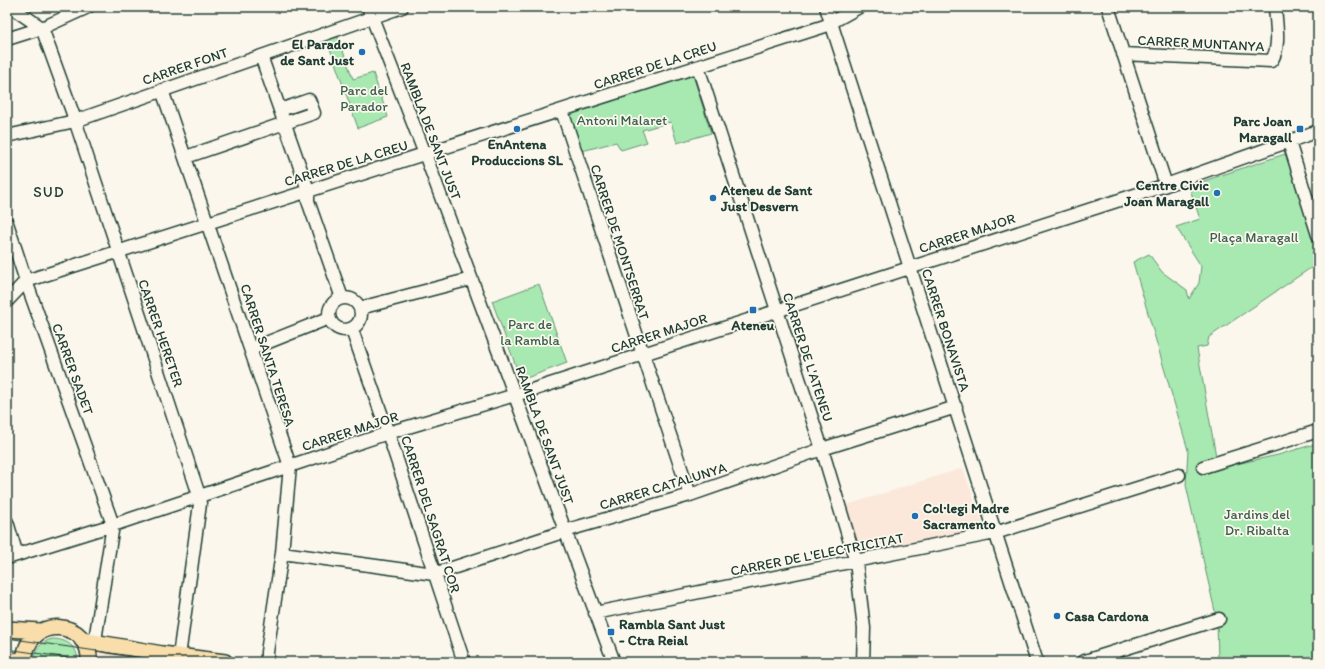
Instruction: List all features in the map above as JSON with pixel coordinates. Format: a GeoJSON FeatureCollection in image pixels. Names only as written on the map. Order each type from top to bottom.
{"type":"FeatureCollection","features":[{"type":"Feature","properties":{"kind":"main road"},"geometry":{"type":"LineString","coordinates":[[7,629],[40,631],[52,627],[61,627],[69,629],[89,641],[225,662]]}},
{"type":"Feature","properties":{"kind":"main road"},"geometry":{"type":"LineString","coordinates":[[7,659],[24,662],[26,646],[40,631]]}},
{"type":"Feature","properties":{"kind":"main road"},"geometry":{"type":"LineString","coordinates":[[89,641],[87,649],[89,662]]}},
{"type":"Feature","properties":{"kind":"street"},"geometry":{"type":"LineString","coordinates":[[11,7],[42,28]]}},
{"type":"Feature","properties":{"kind":"street"},"geometry":{"type":"LineString","coordinates":[[7,39],[42,28],[88,7]]}},
{"type":"Feature","properties":{"kind":"street","name":"CARRER FONT"},"geometry":{"type":"LineString","coordinates":[[7,136],[75,121],[323,34],[371,10],[402,7]]}},
{"type":"Feature","properties":{"kind":"street","name":"CARRER BONAVISTA"},"geometry":{"type":"LineString","coordinates":[[826,7],[1037,662]]}},
{"type":"Feature","properties":{"kind":"street","name":"CARRER DE LA CREU"},"geometry":{"type":"LineString","coordinates":[[7,301],[26,281],[698,67],[831,23],[859,7]]}},
{"type":"Feature","properties":{"kind":"street"},"geometry":{"type":"LineString","coordinates":[[1108,7],[1166,185]]}},
{"type":"Feature","properties":{"kind":"street","name":"CARRER MUNTANYA"},"geometry":{"type":"LineString","coordinates":[[1123,54],[1271,61],[1274,58],[1276,44],[1275,7]]}},
{"type":"Feature","properties":{"kind":"street","name":"RAMBLA DE SANT JUST"},"geometry":{"type":"LineString","coordinates":[[371,10],[614,662]]}},
{"type":"Feature","properties":{"kind":"street","name":"CARRER HERETER"},"geometry":{"type":"LineString","coordinates":[[42,28],[75,121],[117,252],[199,495],[200,504],[179,656]]}},
{"type":"Feature","properties":{"kind":"street"},"geometry":{"type":"LineString","coordinates":[[261,56],[308,190],[308,201],[342,298]]}},
{"type":"Feature","properties":{"kind":"street","name":"CARRER DE L'ATENEU"},"geometry":{"type":"LineString","coordinates":[[698,67],[822,449],[856,562],[862,609],[863,662]]}},
{"type":"Feature","properties":{"kind":"street","name":"CARRER SANTA TERESA"},"geometry":{"type":"LineString","coordinates":[[162,90],[209,223],[290,466],[282,553],[267,652],[267,662]]}},
{"type":"Feature","properties":{"kind":"street"},"geometry":{"type":"LineString","coordinates":[[186,157],[314,113],[309,100],[280,110]]}},
{"type":"Feature","properties":{"kind":"street","name":"CARRER DE MONTSERRAT"},"geometry":{"type":"LineString","coordinates":[[562,111],[641,354],[690,495]]}},
{"type":"Feature","properties":{"kind":"street","name":"CARRER MAJOR"},"geometry":{"type":"LineString","coordinates":[[12,557],[113,525],[388,433],[514,395],[1166,185],[1318,132]]}},
{"type":"Feature","properties":{"kind":"street"},"geometry":{"type":"LineString","coordinates":[[1289,142],[1318,235]]}},
{"type":"Feature","properties":{"kind":"street","name":"CARRER SADET"},"geometry":{"type":"LineString","coordinates":[[7,223],[26,281],[113,525]]}},
{"type":"Feature","properties":{"kind":"street"},"geometry":{"type":"LineString","coordinates":[[360,308],[471,279]]}},
{"type":"Feature","properties":{"kind":"street"},"geometry":{"type":"LineString","coordinates":[[342,298],[353,300],[360,308],[360,321],[352,330],[344,331],[337,329],[329,318],[331,305],[342,298]]}},
{"type":"Feature","properties":{"kind":"street"},"geometry":{"type":"LineString","coordinates":[[250,349],[329,318]]}},
{"type":"Feature","properties":{"kind":"street","name":"CARRER DEL SAGRAT COR"},"geometry":{"type":"LineString","coordinates":[[352,330],[464,662]]}},
{"type":"Feature","properties":{"kind":"street","name":"CARRER CATALUNYA"},"geometry":{"type":"LineString","coordinates":[[282,553],[434,574],[565,531],[690,495],[822,449],[956,407]]}},
{"type":"Feature","properties":{"kind":"street"},"geometry":{"type":"LineString","coordinates":[[1203,467],[1318,431]]}},
{"type":"Feature","properties":{"kind":"street","name":"CARRER DE L'ELECTRICITAT"},"geometry":{"type":"LineString","coordinates":[[596,613],[995,533],[1179,475]]}},
{"type":"Feature","properties":{"kind":"street"},"geometry":{"type":"LineString","coordinates":[[7,522],[12,557]]}},
{"type":"Feature","properties":{"kind":"street"},"geometry":{"type":"LineString","coordinates":[[89,641],[96,634],[113,525]]}},
{"type":"Feature","properties":{"kind":"street"},"geometry":{"type":"LineString","coordinates":[[1082,662],[1219,619]]}},
{"type":"Feature","properties":{"kind":"shaded area","name":"Col·legi Madre Sacramento"},"geometry":{"type":"Polygon","coordinates":[[[963,468],[984,528],[859,554],[847,505],[963,468]]]}},
{"type":"Feature","properties":{"kind":"shaded area"},"geometry":{"type":"Polygon","coordinates":[[[99,648],[191,662],[97,662],[99,648]]]}},
{"type":"Feature","properties":{"kind":"green space","name":"Parc del Parador"},"geometry":{"type":"Polygon","coordinates":[[[338,37],[353,79],[373,73],[388,117],[358,128],[327,40],[338,37]]]}},
{"type":"Feature","properties":{"kind":"green space","name":"Antoni Malaret"},"geometry":{"type":"Polygon","coordinates":[[[693,75],[711,133],[677,143],[671,122],[642,130],[647,142],[621,150],[616,142],[582,151],[568,114],[693,75]]]}},
{"type":"Feature","properties":{"kind":"green space","name":"Jardins del Dr. Ribalta"},"geometry":{"type":"Polygon","coordinates":[[[1288,153],[1318,252],[1318,263],[1209,337],[1207,346],[1197,348],[1218,468],[1278,455],[1318,443],[1318,662],[1218,662],[1217,620],[1186,485],[1188,450],[1133,262],[1149,254],[1162,272],[1187,290],[1189,299],[1199,283],[1201,266],[1176,227],[1200,219],[1189,186],[1288,153]]]}},
{"type":"Feature","properties":{"kind":"green space","name":"Parc de la Rambla"},"geometry":{"type":"Polygon","coordinates":[[[539,284],[567,363],[521,380],[492,301],[539,284]]]}},
{"type":"Feature","properties":{"kind":"green space"},"geometry":{"type":"Polygon","coordinates":[[[52,639],[62,640],[70,644],[76,652],[78,662],[33,662],[35,654],[41,644],[52,639]]]}},
{"type":"Feature","properties":{"kind":"tram line"},"geometry":{"type":"LineString","coordinates":[[7,638],[172,662]]}},
{"type":"Feature","properties":{"kind":"tram line"},"geometry":{"type":"LineString","coordinates":[[7,649],[97,662]]}},
{"type":"Feature","properties":{"kind":"place","name":"El Parador de Sant Just"},"geometry":{"type":"Point","coordinates":[362,52]}},
{"type":"Feature","properties":{"kind":"place","name":"EnAntena Produccions SL"},"geometry":{"type":"Point","coordinates":[517,129]}},
{"type":"Feature","properties":{"kind":"place","name":"Parc Joan Maragall"},"geometry":{"type":"Point","coordinates":[1300,129]}},
{"type":"Feature","properties":{"kind":"place","name":"Centre Civic Joan Maragall"},"geometry":{"type":"Point","coordinates":[1217,193]}},
{"type":"Feature","properties":{"kind":"place","name":"Ateneu de Sant Just Desvern"},"geometry":{"type":"Point","coordinates":[713,198]}},
{"type":"Feature","properties":{"kind":"place","name":"Ateneu"},"geometry":{"type":"Point","coordinates":[753,310]}},
{"type":"Feature","properties":{"kind":"place","name":"Col·legi Madre Sacramento"},"geometry":{"type":"Point","coordinates":[915,516]}},
{"type":"Feature","properties":{"kind":"place","name":"Casa Cardona"},"geometry":{"type":"Point","coordinates":[1057,616]}},
{"type":"Feature","properties":{"kind":"place","name":"Rambla Sant Just - Ctra Reial"},"geometry":{"type":"Point","coordinates":[611,632]}},
{"type":"Feature","properties":{"kind":"district","name":"SUD"},"geometry":{"type":"Point","coordinates":[49,192]}},
{"type":"Feature","properties":{"kind":"park label","name":"Plaça Maragall"},"geometry":{"type":"Point","coordinates":[1254,237]}}]}
